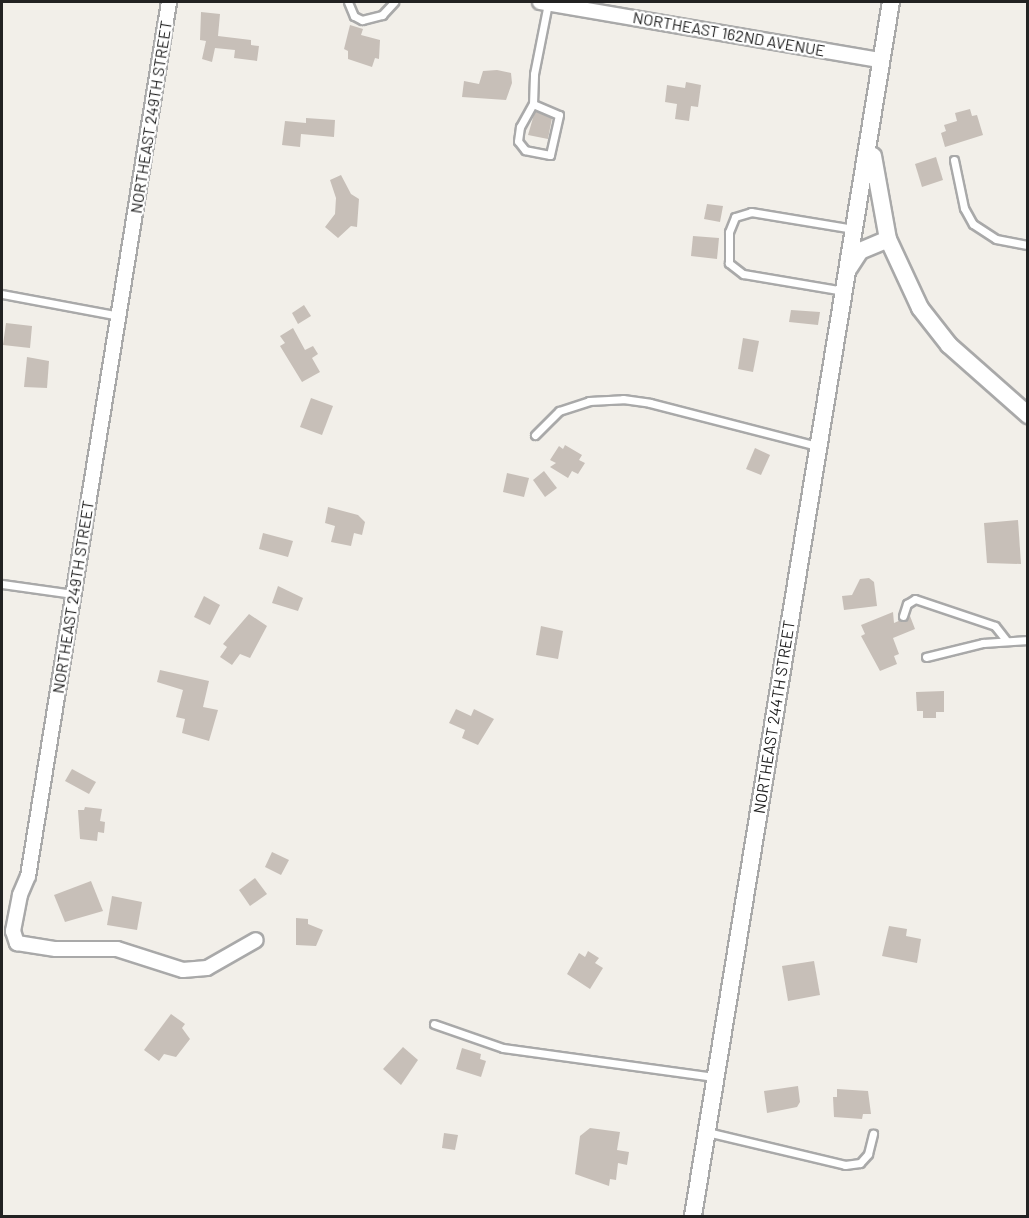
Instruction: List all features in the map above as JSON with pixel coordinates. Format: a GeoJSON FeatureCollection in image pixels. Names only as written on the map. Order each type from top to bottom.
{"type":"FeatureCollection","features":[{"type":"Feature","properties":{"kind":"street","name":"NORTHEAST 249TH STREET"},"geometry":{"type":"LineString","coordinates":[[169,2],[28,876],[20,895],[13,931],[17,943],[56,949],[117,949],[183,970],[207,968],[256,940]]}},
{"type":"Feature","properties":{"kind":"street","name":"NORTHEAST 162ND AVENUE"},"geometry":{"type":"LineString","coordinates":[[544,2],[881,60]]}},
{"type":"Feature","properties":{"kind":"street"},"geometry":{"type":"LineString","coordinates":[[891,2],[872,122],[874,174],[888,239],[921,308],[949,345],[1028,415]]}},
{"type":"Feature","properties":{"kind":"street","name":"NORTHEAST 244TH STREET"},"geometry":{"type":"LineString","coordinates":[[693,1216],[872,122]]}},
{"type":"Feature","properties":{"kind":"street"},"geometry":{"type":"LineString","coordinates":[[847,271],[860,251],[888,239]]}},
{"type":"Feature","properties":{"kind":"lane"},"geometry":{"type":"LineString","coordinates":[[348,2],[354,16],[362,20],[382,15],[394,2]]}},
{"type":"Feature","properties":{"kind":"lane"},"geometry":{"type":"LineString","coordinates":[[533,105],[559,115],[550,155],[525,150],[518,141],[520,127],[533,105],[534,74],[544,2]]}},
{"type":"Feature","properties":{"kind":"lane"},"geometry":{"type":"LineString","coordinates":[[954,160],[964,208],[973,224],[996,239],[1028,245]]}},
{"type":"Feature","properties":{"kind":"lane"},"geometry":{"type":"LineString","coordinates":[[844,291],[742,274],[729,263],[729,232],[735,217],[751,212],[854,229]]}},
{"type":"Feature","properties":{"kind":"lane"},"geometry":{"type":"LineString","coordinates":[[2,294],[119,316]]}},
{"type":"Feature","properties":{"kind":"lane"},"geometry":{"type":"LineString","coordinates":[[536,435],[559,411],[589,400],[623,399],[650,403],[818,446]]}},
{"type":"Feature","properties":{"kind":"lane"},"geometry":{"type":"LineString","coordinates":[[2,584],[73,594]]}},
{"type":"Feature","properties":{"kind":"lane"},"geometry":{"type":"LineString","coordinates":[[903,616],[906,604],[915,599],[995,627],[1006,640]]}},
{"type":"Feature","properties":{"kind":"lane"},"geometry":{"type":"LineString","coordinates":[[926,657],[1006,640],[1028,640]]}},
{"type":"Feature","properties":{"kind":"lane"},"geometry":{"type":"LineString","coordinates":[[434,1024],[503,1048],[716,1077]]}},
{"type":"Feature","properties":{"kind":"lane"},"geometry":{"type":"LineString","coordinates":[[707,1132],[845,1166],[860,1163],[868,1154],[873,1134]]}},
{"type":"Feature","properties":{"kind":"building"},"geometry":{"type":"Polygon","coordinates":[[[201,12],[220,14],[218,36],[251,40],[251,45],[259,46],[257,61],[234,58],[235,50],[215,48],[212,62],[202,59],[206,41],[200,40],[201,12]]]}},
{"type":"Feature","properties":{"kind":"building"},"geometry":{"type":"Polygon","coordinates":[[[350,25],[363,29],[361,35],[380,40],[379,59],[375,58],[372,67],[348,59],[348,51],[344,49],[350,25]]]}},
{"type":"Feature","properties":{"kind":"building"},"geometry":{"type":"Polygon","coordinates":[[[497,70],[511,73],[512,83],[506,100],[462,97],[464,81],[479,84],[483,71],[497,70]]]}},
{"type":"Feature","properties":{"kind":"building"},"geometry":{"type":"Polygon","coordinates":[[[686,82],[701,85],[698,107],[691,106],[689,121],[675,119],[677,104],[665,102],[667,85],[685,88],[686,82]]]}},
{"type":"Feature","properties":{"kind":"building"},"geometry":{"type":"Polygon","coordinates":[[[970,109],[972,116],[977,115],[983,135],[945,147],[941,133],[946,131],[944,125],[957,121],[955,113],[970,109]]]}},
{"type":"Feature","properties":{"kind":"building"},"geometry":{"type":"Polygon","coordinates":[[[535,111],[552,118],[548,139],[528,135],[535,111]]]}},
{"type":"Feature","properties":{"kind":"building"},"geometry":{"type":"Polygon","coordinates":[[[306,118],[335,120],[334,137],[301,134],[300,147],[282,145],[285,121],[306,123],[306,118]]]}},
{"type":"Feature","properties":{"kind":"building"},"geometry":{"type":"Polygon","coordinates":[[[936,157],[943,180],[922,187],[915,164],[936,157]]]}},
{"type":"Feature","properties":{"kind":"building"},"geometry":{"type":"Polygon","coordinates":[[[341,175],[351,194],[359,199],[357,227],[351,226],[338,238],[325,227],[335,214],[336,198],[330,180],[341,175]]]}},
{"type":"Feature","properties":{"kind":"building"},"geometry":{"type":"Polygon","coordinates":[[[707,204],[723,206],[720,222],[704,219],[707,204]]]}},
{"type":"Feature","properties":{"kind":"building"},"geometry":{"type":"Polygon","coordinates":[[[693,236],[719,238],[717,259],[691,256],[693,236]]]}},
{"type":"Feature","properties":{"kind":"building"},"geometry":{"type":"Polygon","coordinates":[[[304,305],[311,316],[298,324],[292,313],[304,305]]]}},
{"type":"Feature","properties":{"kind":"building"},"geometry":{"type":"Polygon","coordinates":[[[791,310],[820,312],[818,325],[789,322],[791,310]]]}},
{"type":"Feature","properties":{"kind":"building"},"geometry":{"type":"Polygon","coordinates":[[[6,323],[32,326],[30,348],[3,345],[6,323]]]}},
{"type":"Feature","properties":{"kind":"building"},"geometry":{"type":"Polygon","coordinates":[[[293,328],[305,350],[313,346],[318,354],[312,358],[320,372],[302,382],[280,346],[285,343],[280,336],[293,328]]]}},
{"type":"Feature","properties":{"kind":"building"},"geometry":{"type":"Polygon","coordinates":[[[743,338],[759,341],[753,372],[738,369],[743,338]]]}},
{"type":"Feature","properties":{"kind":"building"},"geometry":{"type":"Polygon","coordinates":[[[27,357],[49,361],[47,388],[24,387],[27,357]]]}},
{"type":"Feature","properties":{"kind":"building"},"geometry":{"type":"Polygon","coordinates":[[[311,398],[333,406],[322,435],[300,427],[311,398]]]}},
{"type":"Feature","properties":{"kind":"building"},"geometry":{"type":"Polygon","coordinates":[[[565,445],[582,455],[579,460],[585,463],[578,474],[572,471],[568,478],[550,467],[556,463],[550,460],[559,446],[563,449],[565,445]]]}},
{"type":"Feature","properties":{"kind":"building"},"geometry":{"type":"Polygon","coordinates":[[[755,448],[770,455],[761,475],[746,469],[755,448]]]}},
{"type":"Feature","properties":{"kind":"building"},"geometry":{"type":"Polygon","coordinates":[[[544,471],[557,488],[545,497],[533,480],[544,471]]]}},
{"type":"Feature","properties":{"kind":"building"},"geometry":{"type":"Polygon","coordinates":[[[507,473],[529,478],[524,497],[503,492],[507,473]]]}},
{"type":"Feature","properties":{"kind":"building"},"geometry":{"type":"Polygon","coordinates":[[[328,507],[358,515],[365,522],[362,535],[354,533],[351,546],[331,542],[335,526],[325,523],[328,507]]]}},
{"type":"Feature","properties":{"kind":"building"},"geometry":{"type":"Polygon","coordinates":[[[1018,520],[1021,564],[987,563],[984,523],[1018,520]]]}},
{"type":"Feature","properties":{"kind":"building"},"geometry":{"type":"Polygon","coordinates":[[[263,533],[293,541],[288,557],[259,549],[263,533]]]}},
{"type":"Feature","properties":{"kind":"building"},"geometry":{"type":"Polygon","coordinates":[[[869,578],[874,582],[877,606],[844,610],[842,596],[852,595],[860,579],[869,578]]]}},
{"type":"Feature","properties":{"kind":"building"},"geometry":{"type":"Polygon","coordinates":[[[278,586],[303,598],[298,611],[272,603],[278,586]]]}},
{"type":"Feature","properties":{"kind":"building"},"geometry":{"type":"Polygon","coordinates":[[[204,596],[220,605],[210,625],[194,617],[204,596]]]}},
{"type":"Feature","properties":{"kind":"building"},"geometry":{"type":"Polygon","coordinates":[[[893,612],[894,623],[910,616],[915,629],[893,638],[899,654],[894,656],[897,664],[880,671],[861,636],[865,634],[861,625],[893,612]]]}},
{"type":"Feature","properties":{"kind":"building"},"geometry":{"type":"Polygon","coordinates":[[[249,614],[267,626],[250,658],[240,654],[232,665],[220,657],[227,647],[223,644],[249,614]]]}},
{"type":"Feature","properties":{"kind":"building"},"geometry":{"type":"Polygon","coordinates":[[[541,626],[563,631],[558,659],[536,655],[541,626]]]}},
{"type":"Feature","properties":{"kind":"building"},"geometry":{"type":"Polygon","coordinates":[[[160,670],[209,681],[203,707],[218,710],[209,741],[182,733],[185,719],[176,717],[183,690],[157,682],[160,670]]]}},
{"type":"Feature","properties":{"kind":"building"},"geometry":{"type":"Polygon","coordinates":[[[944,691],[944,712],[936,712],[936,718],[923,718],[923,711],[917,711],[916,692],[944,691]]]}},
{"type":"Feature","properties":{"kind":"building"},"geometry":{"type":"Polygon","coordinates":[[[456,709],[471,716],[474,709],[494,719],[478,745],[462,738],[465,730],[449,723],[456,709]]]}},
{"type":"Feature","properties":{"kind":"building"},"geometry":{"type":"Polygon","coordinates":[[[72,769],[96,782],[89,794],[65,781],[72,769]]]}},
{"type":"Feature","properties":{"kind":"building"},"geometry":{"type":"Polygon","coordinates":[[[85,807],[102,809],[100,821],[105,822],[104,833],[98,832],[97,841],[80,839],[78,810],[84,810],[85,807]]]}},
{"type":"Feature","properties":{"kind":"building"},"geometry":{"type":"Polygon","coordinates":[[[272,852],[289,860],[281,875],[265,867],[272,852]]]}},
{"type":"Feature","properties":{"kind":"building"},"geometry":{"type":"Polygon","coordinates":[[[255,878],[267,894],[250,906],[239,890],[255,878]]]}},
{"type":"Feature","properties":{"kind":"building"},"geometry":{"type":"Polygon","coordinates":[[[91,881],[103,911],[65,922],[54,895],[91,881]]]}},
{"type":"Feature","properties":{"kind":"building"},"geometry":{"type":"Polygon","coordinates":[[[112,896],[142,902],[137,930],[107,925],[112,896]]]}},
{"type":"Feature","properties":{"kind":"building"},"geometry":{"type":"Polygon","coordinates":[[[296,918],[308,919],[308,924],[323,930],[316,946],[296,945],[296,918]]]}},
{"type":"Feature","properties":{"kind":"building"},"geometry":{"type":"Polygon","coordinates":[[[889,926],[907,929],[906,936],[921,939],[917,963],[882,956],[889,926]]]}},
{"type":"Feature","properties":{"kind":"building"},"geometry":{"type":"Polygon","coordinates":[[[588,951],[599,958],[595,963],[603,968],[590,989],[567,974],[579,953],[585,957],[588,951]]]}},
{"type":"Feature","properties":{"kind":"building"},"geometry":{"type":"Polygon","coordinates":[[[814,961],[820,995],[788,1001],[782,966],[814,961]]]}},
{"type":"Feature","properties":{"kind":"building"},"geometry":{"type":"Polygon","coordinates":[[[171,1014],[185,1024],[182,1028],[190,1039],[176,1057],[164,1054],[159,1061],[144,1050],[171,1014]]]}},
{"type":"Feature","properties":{"kind":"building"},"geometry":{"type":"Polygon","coordinates":[[[403,1047],[418,1060],[401,1085],[383,1069],[403,1047]]]}},
{"type":"Feature","properties":{"kind":"building"},"geometry":{"type":"Polygon","coordinates":[[[462,1048],[481,1054],[480,1059],[486,1061],[481,1077],[456,1069],[462,1048]]]}},
{"type":"Feature","properties":{"kind":"building"},"geometry":{"type":"Polygon","coordinates":[[[798,1086],[800,1102],[797,1107],[767,1113],[764,1091],[798,1086]]]}},
{"type":"Feature","properties":{"kind":"building"},"geometry":{"type":"Polygon","coordinates":[[[837,1089],[868,1091],[871,1114],[863,1114],[862,1119],[834,1117],[833,1097],[837,1097],[837,1089]]]}},
{"type":"Feature","properties":{"kind":"building"},"geometry":{"type":"Polygon","coordinates":[[[590,1128],[620,1132],[617,1150],[629,1152],[627,1165],[618,1163],[616,1180],[610,1179],[609,1186],[575,1174],[580,1136],[590,1128]]]}},
{"type":"Feature","properties":{"kind":"building"},"geometry":{"type":"Polygon","coordinates":[[[444,1133],[458,1135],[455,1150],[442,1148],[444,1133]]]}}]}
